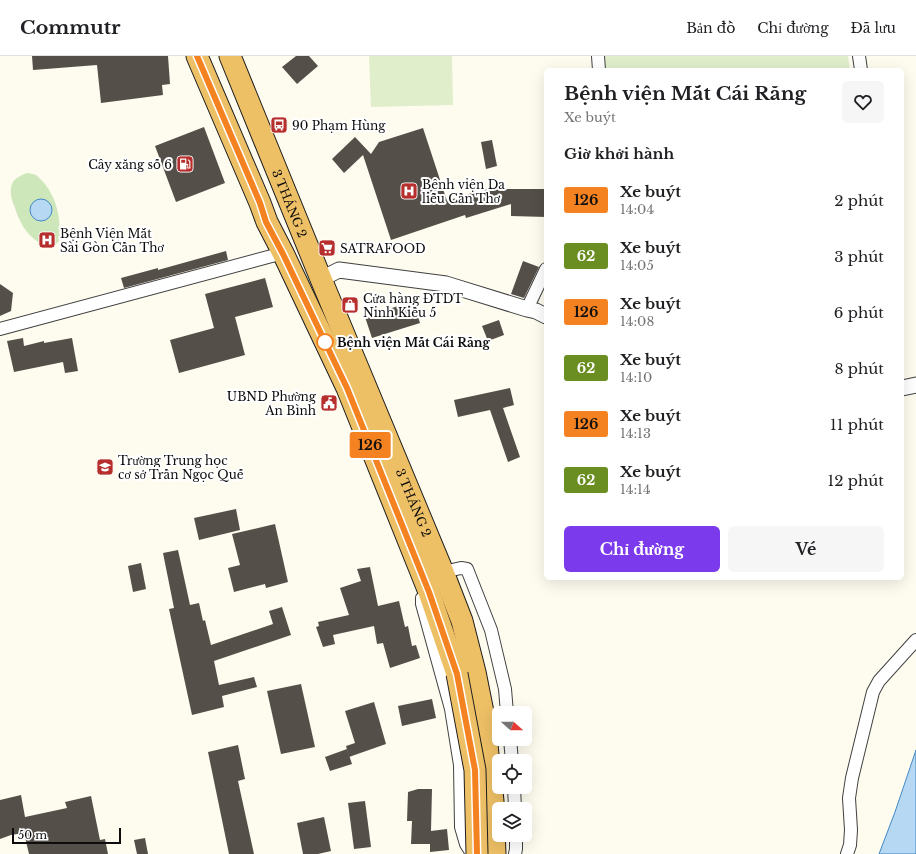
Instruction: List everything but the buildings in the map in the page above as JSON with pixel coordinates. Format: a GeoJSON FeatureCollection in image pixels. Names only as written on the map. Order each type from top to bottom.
{"type":"FeatureCollection","features":[{"type":"Feature","properties":{"kind":"highway","name":"3 THÁNG 2"},"geometry":{"type":"LineString","coordinates":[[197,56],[260,203],[266,222],[283,254],[347,388],[429,592],[466,673],[484,717],[492,801],[495,854]]}},
{"type":"Feature","properties":{"kind":"highway","name":"3 THÁNG 2"},"geometry":{"type":"LineString","coordinates":[[230,56],[462,621],[475,770],[474,853]]}},
{"type":"Feature","properties":{"kind":"street"},"geometry":{"type":"LineString","coordinates":[[598,56],[599,68]]}},
{"type":"Feature","properties":{"kind":"street"},"geometry":{"type":"LineString","coordinates":[[859,56],[861,68]]}},
{"type":"Feature","properties":{"kind":"street"},"geometry":{"type":"LineString","coordinates":[[0,329],[283,254]]}},
{"type":"Feature","properties":{"kind":"street"},"geometry":{"type":"LineString","coordinates":[[321,279],[339,270],[446,284],[536,311],[544,315]]}},
{"type":"Feature","properties":{"kind":"street"},"geometry":{"type":"LineString","coordinates":[[527,309],[544,273]]}},
{"type":"Feature","properties":{"kind":"street"},"geometry":{"type":"LineString","coordinates":[[904,388],[916,385]]}},
{"type":"Feature","properties":{"kind":"street"},"geometry":{"type":"LineString","coordinates":[[443,572],[461,568],[467,569],[491,630],[505,689],[506,706]]}},
{"type":"Feature","properties":{"kind":"street"},"geometry":{"type":"LineString","coordinates":[[429,592],[422,598],[422,604],[451,709],[460,765],[461,827],[466,844],[474,853],[491,854]]}},
{"type":"Feature","properties":{"kind":"street"},"geometry":{"type":"LineString","coordinates":[[847,854],[850,845],[851,830],[849,798],[852,778],[873,692],[879,681],[916,640]]}},
{"type":"Feature","properties":{"kind":"street"},"geometry":{"type":"LineString","coordinates":[[515,854],[516,842]]}},
{"type":"Feature","properties":{"kind":"green space"},"geometry":{"type":"Polygon","coordinates":[[[369,56],[452,56],[453,105],[371,107],[369,56]]]}},
{"type":"Feature","properties":{"kind":"green space"},"geometry":{"type":"Polygon","coordinates":[[[602,56],[848,56],[850,68],[605,68],[602,56]]]}},
{"type":"Feature","properties":{"kind":"green space"},"geometry":{"type":"Polygon","coordinates":[[[27,173],[36,175],[45,184],[56,204],[59,218],[59,241],[52,248],[45,246],[33,238],[24,228],[17,215],[11,196],[12,184],[18,177],[27,173]]]}},
{"type":"Feature","properties":{"kind":"water"},"geometry":{"type":"Polygon","coordinates":[[[41,199],[49,202],[52,210],[49,218],[41,221],[33,218],[30,210],[33,202],[41,199]]]}},
{"type":"Feature","properties":{"kind":"water"},"geometry":{"type":"Polygon","coordinates":[[[916,750],[916,854],[879,854],[895,812],[916,750]]]}},
{"type":"Feature","properties":{"kind":"bus line","name":"126"},"geometry":{"type":"LineString","coordinates":[[197,56],[260,203],[266,222],[283,254],[347,388],[429,592],[457,674],[475,770],[477,854]]}},
{"type":"Feature","properties":{"kind":"place","name":"90 Phạm Hùng"},"geometry":{"type":"Point","coordinates":[279,125]}},
{"type":"Feature","properties":{"kind":"place","name":"Cây xăng số 6"},"geometry":{"type":"Point","coordinates":[185,164]}},
{"type":"Feature","properties":{"kind":"place","name":"Bệnh viện Da liễu Cần Thơ"},"geometry":{"type":"Point","coordinates":[409,191]}},
{"type":"Feature","properties":{"kind":"place","name":"Bệnh Viện Mắt Sài Gòn Cần Thơ"},"geometry":{"type":"Point","coordinates":[47,240]}},
{"type":"Feature","properties":{"kind":"place","name":"SATRAFOOD"},"geometry":{"type":"Point","coordinates":[327,248]}},
{"type":"Feature","properties":{"kind":"place","name":"Cửa hàng ĐTDT Ninh Kiều 5"},"geometry":{"type":"Point","coordinates":[350,305]}},
{"type":"Feature","properties":{"kind":"place","name":"Bệnh viện Mắt Cái Răng"},"geometry":{"type":"Point","coordinates":[325,342]}},
{"type":"Feature","properties":{"kind":"place","name":"UBND Phường An Bình"},"geometry":{"type":"Point","coordinates":[329,403]}},
{"type":"Feature","properties":{"kind":"place","name":"Trường Trung học cơ sở Trần Ngọc Quế"},"geometry":{"type":"Point","coordinates":[105,467]}}]}
